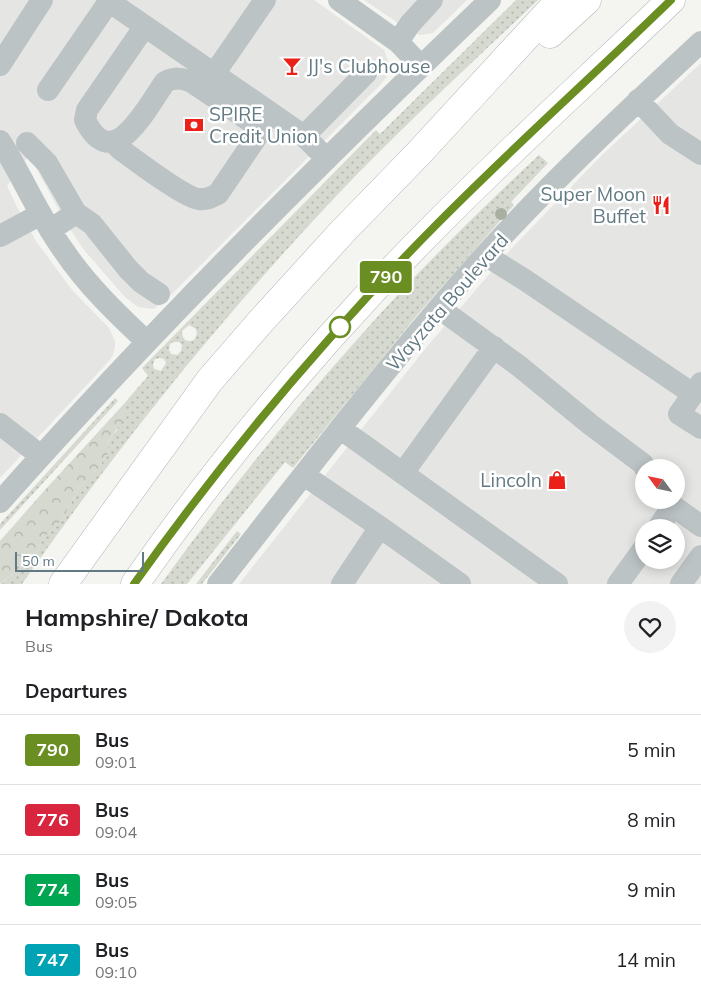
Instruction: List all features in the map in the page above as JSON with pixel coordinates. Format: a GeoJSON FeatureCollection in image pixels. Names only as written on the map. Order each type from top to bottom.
{"type":"FeatureCollection","features":[{"type":"Feature","properties":{"kind":"highway"},"geometry":{"type":"LineString","coordinates":[[63,584],[210,380],[325,250],[418,154],[560,0]]}},
{"type":"Feature","properties":{"kind":"highway"},"geometry":{"type":"LineString","coordinates":[[418,154],[587,0]]}},
{"type":"Feature","properties":{"kind":"highway"},"geometry":{"type":"LineString","coordinates":[[134,584],[234,453],[327,342],[380,283],[451,210],[671,0]]}},
{"type":"Feature","properties":{"kind":"highway"},"geometry":{"type":"LineString","coordinates":[[628,42],[688,0]]}},
{"type":"Feature","properties":{"kind":"street"},"geometry":{"type":"LineString","coordinates":[[0,65],[42,0]]}},
{"type":"Feature","properties":{"kind":"street"},"geometry":{"type":"LineString","coordinates":[[48,90],[109,0],[214,74],[267,121]]}},
{"type":"Feature","properties":{"kind":"street"},"geometry":{"type":"LineString","coordinates":[[214,74],[265,0]]}},
{"type":"Feature","properties":{"kind":"street"},"geometry":{"type":"LineString","coordinates":[[339,0],[398,42],[421,66]]}},
{"type":"Feature","properties":{"kind":"street"},"geometry":{"type":"LineString","coordinates":[[398,42],[410,24],[432,0]]}},
{"type":"Feature","properties":{"kind":"street"},"geometry":{"type":"LineString","coordinates":[[0,502],[147,342],[327,159],[490,0]]}},
{"type":"Feature","properties":{"kind":"street"},"geometry":{"type":"LineString","coordinates":[[145,26],[87,110],[85,120],[90,130],[96,136],[104,141],[114,143],[186,194],[200,199],[218,194],[267,121]]}},
{"type":"Feature","properties":{"kind":"street","name":"Wayzata Boulevard"},"geometry":{"type":"LineString","coordinates":[[218,584],[439,308],[485,255],[580,155],[701,42]]}},
{"type":"Feature","properties":{"kind":"street"},"geometry":{"type":"LineString","coordinates":[[304,136],[366,73]]}},
{"type":"Feature","properties":{"kind":"street"},"geometry":{"type":"LineString","coordinates":[[114,143],[132,130],[165,82],[174,78],[183,78],[267,121],[304,136],[327,159]]}},
{"type":"Feature","properties":{"kind":"street"},"geometry":{"type":"LineString","coordinates":[[638,100],[670,134],[701,154]]}},
{"type":"Feature","properties":{"kind":"street"},"geometry":{"type":"LineString","coordinates":[[0,141],[7,167],[46,222],[63,251],[99,295],[147,342]]}},
{"type":"Feature","properties":{"kind":"street"},"geometry":{"type":"LineString","coordinates":[[27,143],[48,163],[76,213],[92,224],[115,254],[135,275],[159,294]]}},
{"type":"Feature","properties":{"kind":"street"},"geometry":{"type":"LineString","coordinates":[[0,236],[76,213]]}},
{"type":"Feature","properties":{"kind":"street"},"geometry":{"type":"LineString","coordinates":[[485,255],[697,388],[679,414],[701,428]]}},
{"type":"Feature","properties":{"kind":"street"},"geometry":{"type":"LineString","coordinates":[[439,308],[494,348],[591,426],[636,459]]}},
{"type":"Feature","properties":{"kind":"street"},"geometry":{"type":"LineString","coordinates":[[403,473],[494,348]]}},
{"type":"Feature","properties":{"kind":"street"},"geometry":{"type":"LineString","coordinates":[[0,424],[41,456]]}},
{"type":"Feature","properties":{"kind":"street"},"geometry":{"type":"LineString","coordinates":[[341,429],[557,584]]}},
{"type":"Feature","properties":{"kind":"street"},"geometry":{"type":"LineString","coordinates":[[304,475],[460,584]]}},
{"type":"Feature","properties":{"kind":"street"},"geometry":{"type":"LineString","coordinates":[[677,509],[701,526]]}},
{"type":"Feature","properties":{"kind":"street"},"geometry":{"type":"LineString","coordinates":[[342,584],[380,527]]}},
{"type":"Feature","properties":{"kind":"street"},"geometry":{"type":"LineString","coordinates":[[681,584],[701,556]]}},
{"type":"Feature","properties":{"kind":"street"},"geometry":{"type":"LineString","coordinates":[[618,584],[635,560]]}},
{"type":"Feature","properties":{"kind":"shaded area"},"geometry":{"type":"Polygon","coordinates":[[[0,0],[314,0],[384,50],[389,64],[388,75],[380,85],[165,301],[153,309],[138,307],[125,297],[84,250],[66,223],[29,155],[7,186],[36,241],[72,290],[109,328],[115,341],[115,346],[109,361],[0,478],[0,0]]]}},
{"type":"Feature","properties":{"kind":"shaded area"},"geometry":{"type":"Polygon","coordinates":[[[364,0],[467,0],[433,33],[421,35],[413,33],[364,0]]]}},
{"type":"Feature","properties":{"kind":"shaded area"},"geometry":{"type":"Polygon","coordinates":[[[701,63],[701,584],[239,584],[425,349],[510,250],[600,157],[701,63]]]}},
{"type":"Feature","properties":{"kind":"green space"},"geometry":{"type":"Polygon","coordinates":[[[516,0],[538,0],[438,94],[341,191],[255,285],[174,382],[96,481],[22,584],[1,584],[14,573],[17,566],[29,562],[31,555],[38,550],[42,540],[63,519],[78,489],[98,468],[109,452],[107,445],[117,430],[125,406],[122,406],[148,376],[142,368],[376,130],[380,134],[516,0]],[[189,325],[182,331],[187,341],[194,340],[197,334],[196,329],[189,325]],[[179,342],[170,344],[169,350],[171,354],[177,355],[181,351],[182,345],[179,342]],[[155,359],[154,369],[161,371],[166,363],[164,359],[155,359]]]}},
{"type":"Feature","properties":{"kind":"green space"},"geometry":{"type":"Polygon","coordinates":[[[539,155],[548,163],[511,202],[514,205],[418,314],[293,468],[285,462],[187,584],[161,584],[209,519],[336,363],[427,264],[539,155]]]}},
{"type":"Feature","properties":{"kind":"green space"},"geometry":{"type":"Polygon","coordinates":[[[115,398],[118,401],[0,530],[0,524],[115,398]]]}},
{"type":"Feature","properties":{"kind":"green space"},"geometry":{"type":"Polygon","coordinates":[[[122,406],[125,406],[126,411],[122,415],[123,421],[107,445],[109,452],[98,468],[78,489],[63,519],[42,540],[38,550],[31,555],[29,562],[17,566],[14,573],[0,584],[0,541],[122,406]]]}},
{"type":"Feature","properties":{"kind":"green space"},"geometry":{"type":"Polygon","coordinates":[[[237,531],[241,534],[202,584],[196,584],[237,531]]]}},
{"type":"Feature","properties":{"kind":"bus line","name":"790"},"geometry":{"type":"LineString","coordinates":[[134,584],[234,453],[327,342],[380,283],[460,201],[671,0]]}},
{"type":"Feature","properties":{"kind":"place","name":"JJ's Clubhouse"},"geometry":{"type":"Point","coordinates":[292,66]}},
{"type":"Feature","properties":{"kind":"place","name":"SPIRE Credit Union"},"geometry":{"type":"Point","coordinates":[194,125]}},
{"type":"Feature","properties":{"kind":"place","name":"Super Moon Buffet"},"geometry":{"type":"Point","coordinates":[661,205]}},
{"type":"Feature","properties":{"kind":"place","name":"Lincoln"},"geometry":{"type":"Point","coordinates":[557,480]}}]}
